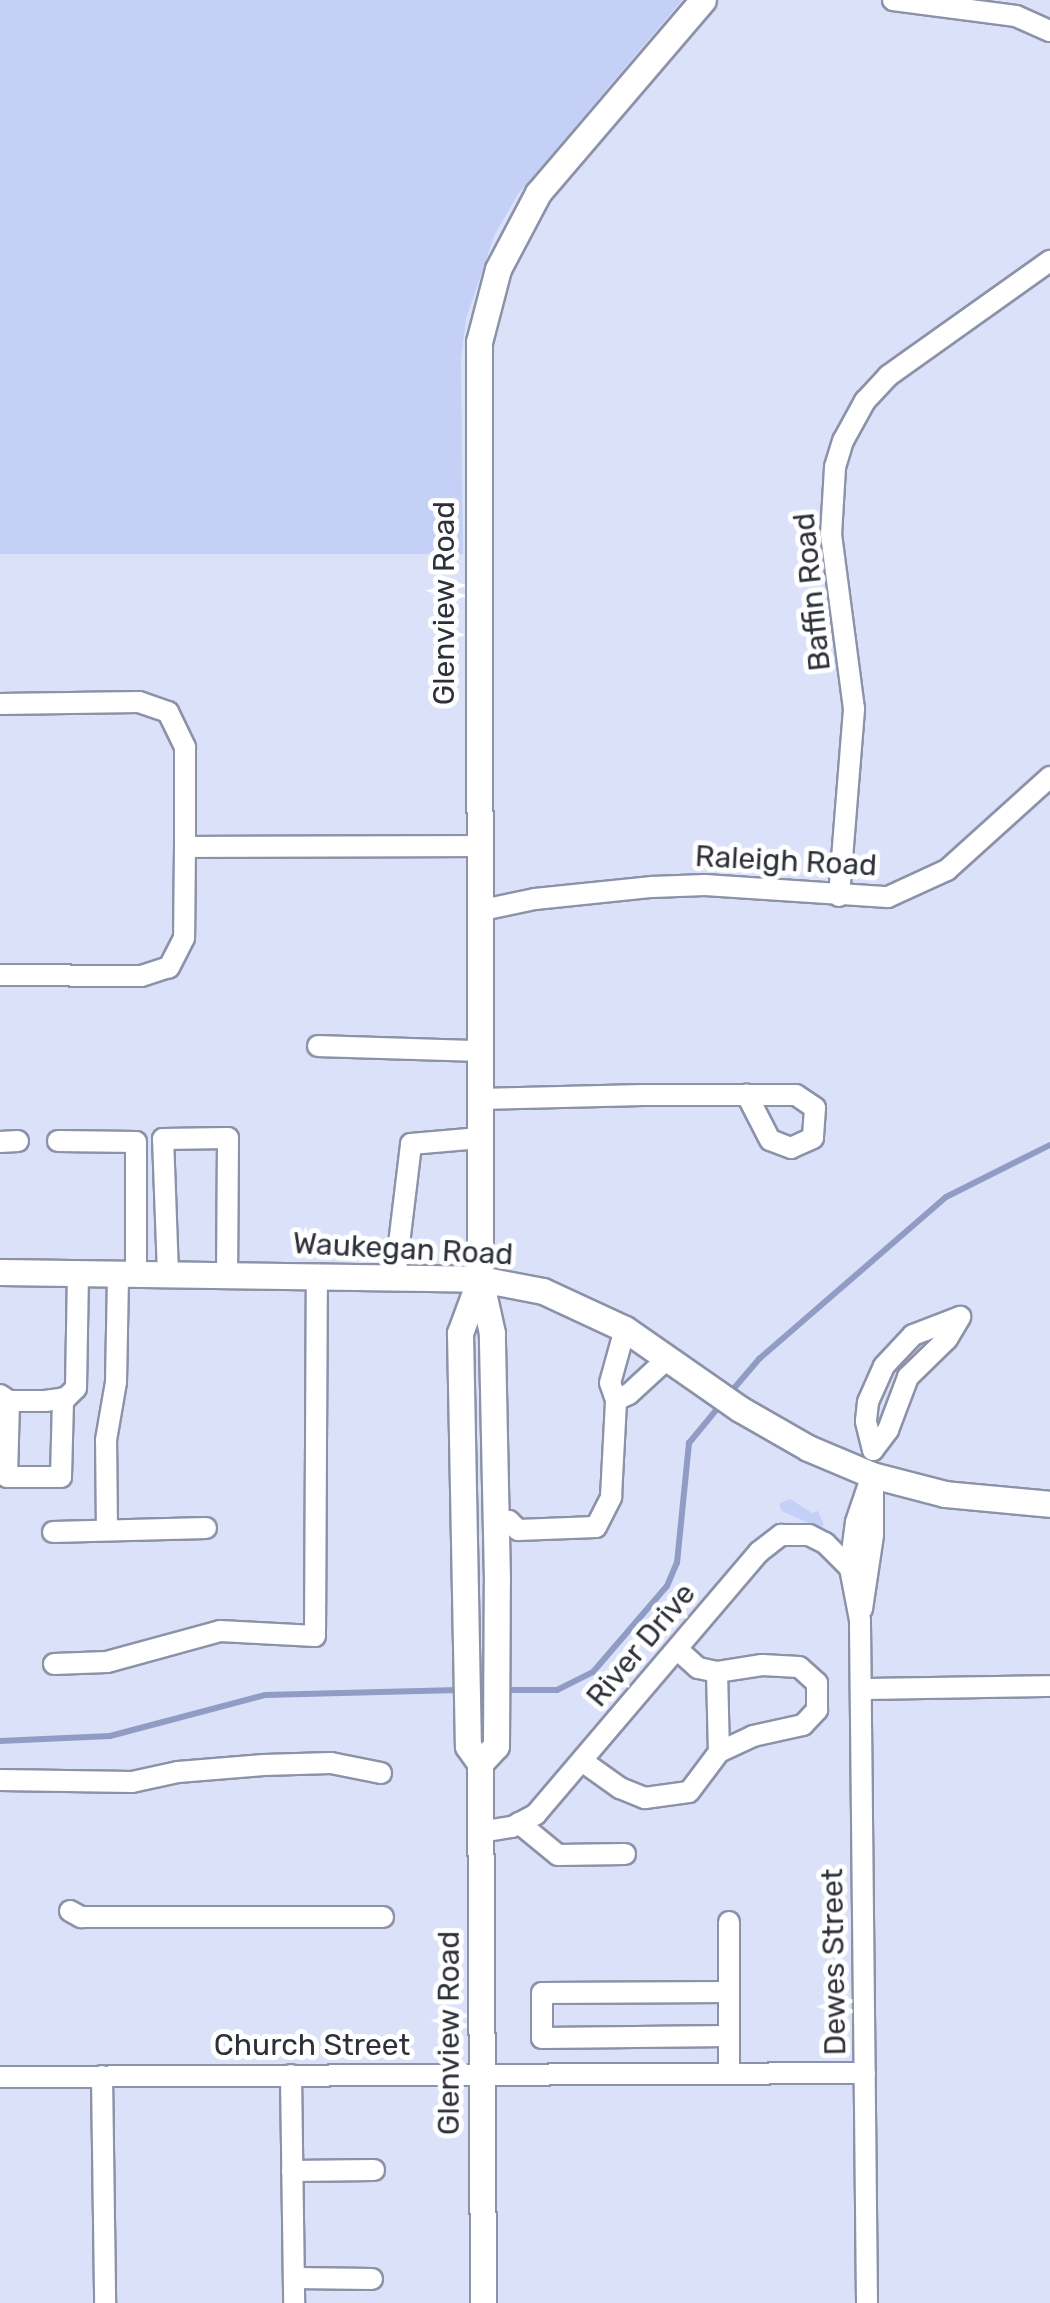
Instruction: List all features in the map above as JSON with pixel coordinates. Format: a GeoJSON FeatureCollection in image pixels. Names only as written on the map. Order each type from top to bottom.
{"type":"FeatureCollection","features":[{"type":"Feature","properties":{"kind":"main road","name":"Glenview Road"},"geometry":{"type":"LineString","coordinates":[[480,1763],[496,1746],[496,1652],[503,1530],[492,1333],[480,1279],[476,394],[486,306],[514,232],[538,193],[703,0]]}},
{"type":"Feature","properties":{"kind":"main road","name":"Waukegan Road"},"geometry":{"type":"LineString","coordinates":[[0,1272],[480,1279],[544,1291],[625,1329],[740,1409],[808,1448],[872,1475],[989,1502],[1050,1504]]}},
{"type":"Feature","properties":{"kind":"main road","name":"Glenview Road"},"geometry":{"type":"LineString","coordinates":[[480,1279],[460,1333],[468,1746],[480,1763],[483,2303]]}},
{"type":"Feature","properties":{"kind":"street"},"geometry":{"type":"LineString","coordinates":[[893,0],[1016,16],[1050,31]]}},
{"type":"Feature","properties":{"kind":"street","name":"Baffin Road"},"geometry":{"type":"LineString","coordinates":[[838,896],[854,709],[831,535],[831,500],[843,441],[865,401],[888,376],[1050,261]]}},
{"type":"Feature","properties":{"kind":"street"},"geometry":{"type":"LineString","coordinates":[[0,704],[139,702],[168,712],[185,747],[184,938],[169,967],[141,976],[0,976]]}},
{"type":"Feature","properties":{"kind":"street","name":"Raleigh Road"},"geometry":{"type":"LineString","coordinates":[[478,911],[535,899],[706,885],[888,897],[926,882],[974,849],[1050,777]]}},
{"type":"Feature","properties":{"kind":"street"},"geometry":{"type":"LineString","coordinates":[[185,847],[478,846]]}},
{"type":"Feature","properties":{"kind":"street"},"geometry":{"type":"LineString","coordinates":[[318,1046],[479,1051]]}},
{"type":"Feature","properties":{"kind":"street"},"geometry":{"type":"LineString","coordinates":[[479,1099],[747,1095]]}},
{"type":"Feature","properties":{"kind":"street"},"geometry":{"type":"LineString","coordinates":[[168,1274],[164,1139],[228,1138],[227,1275]]}},
{"type":"Feature","properties":{"kind":"street"},"geometry":{"type":"LineString","coordinates":[[396,1278],[411,1144],[480,1138]]}},
{"type":"Feature","properties":{"kind":"street"},"geometry":{"type":"LineString","coordinates":[[58,1142],[136,1142],[127,1274],[106,1440],[107,1530]]}},
{"type":"Feature","properties":{"kind":"street"},"geometry":{"type":"LineString","coordinates":[[63,1398],[61,1477],[6,1477],[4,1398],[63,1398],[76,1388],[78,1273]]}},
{"type":"Feature","properties":{"kind":"street"},"geometry":{"type":"LineString","coordinates":[[54,1664],[107,1662],[220,1630],[316,1636],[317,1276]]}},
{"type":"Feature","properties":{"kind":"street"},"geometry":{"type":"LineString","coordinates":[[960,1317],[947,1339],[915,1368],[888,1430],[873,1450],[866,1421],[868,1402],[875,1380],[896,1351],[913,1335],[960,1317]]}},
{"type":"Feature","properties":{"kind":"street"},"geometry":{"type":"LineString","coordinates":[[503,1530],[596,1527],[611,1497],[616,1400],[610,1383],[625,1329]]}},
{"type":"Feature","properties":{"kind":"street"},"geometry":{"type":"LineString","coordinates":[[896,1351],[915,1368]]}},
{"type":"Feature","properties":{"kind":"street"},"geometry":{"type":"LineString","coordinates":[[616,1400],[629,1394],[668,1358]]}},
{"type":"Feature","properties":{"kind":"street","name":"Dewes Street"},"geometry":{"type":"LineString","coordinates":[[860,1620],[850,1568],[856,1522],[872,1475]]}},
{"type":"Feature","properties":{"kind":"street","name":"Dewes Street"},"geometry":{"type":"LineString","coordinates":[[867,2303],[860,1620],[873,1535],[872,1475]]}},
{"type":"Feature","properties":{"kind":"street"},"geometry":{"type":"LineString","coordinates":[[53,1532],[206,1528]]}},
{"type":"Feature","properties":{"kind":"street","name":"River Drive"},"geometry":{"type":"LineString","coordinates":[[480,1832],[519,1823],[536,1814],[759,1552],[781,1536],[809,1535],[825,1543],[850,1568]]}},
{"type":"Feature","properties":{"kind":"street"},"geometry":{"type":"LineString","coordinates":[[582,1761],[620,1788],[646,1798],[689,1792],[719,1752],[753,1736],[804,1725],[817,1710],[816,1683],[799,1667],[762,1665],[717,1672],[698,1668],[677,1650]]}},
{"type":"Feature","properties":{"kind":"street"},"geometry":{"type":"LineString","coordinates":[[717,1672],[719,1752]]}},
{"type":"Feature","properties":{"kind":"street"},"geometry":{"type":"LineString","coordinates":[[860,1688],[1050,1686]]}},
{"type":"Feature","properties":{"kind":"street"},"geometry":{"type":"LineString","coordinates":[[0,1780],[132,1782],[178,1772],[264,1764],[332,1764],[381,1773]]}},
{"type":"Feature","properties":{"kind":"street"},"geometry":{"type":"LineString","coordinates":[[519,1823],[558,1854],[625,1854]]}},
{"type":"Feature","properties":{"kind":"street"},"geometry":{"type":"LineString","coordinates":[[70,1911],[82,1917],[383,1918]]}},
{"type":"Feature","properties":{"kind":"street"},"geometry":{"type":"LineString","coordinates":[[728,1922],[729,2073]]}},
{"type":"Feature","properties":{"kind":"street"},"geometry":{"type":"LineString","coordinates":[[729,1992],[542,1993],[542,2038],[729,2036]]}},
{"type":"Feature","properties":{"kind":"street","name":"Church Street"},"geometry":{"type":"LineString","coordinates":[[0,2077],[865,2073]]}},
{"type":"Feature","properties":{"kind":"street"},"geometry":{"type":"LineString","coordinates":[[102,2076],[105,2303]]}},
{"type":"Feature","properties":{"kind":"street"},"geometry":{"type":"LineString","coordinates":[[292,2076],[294,2303]]}},
{"type":"Feature","properties":{"kind":"street"},"geometry":{"type":"LineString","coordinates":[[292,2171],[374,2170]]}},
{"type":"Feature","properties":{"kind":"street"},"geometry":{"type":"LineString","coordinates":[[294,2278],[372,2280]]}},
{"type":"Feature","properties":{"kind":"shaded area"},"geometry":{"type":"Polygon","coordinates":[[[0,0],[682,0],[518,194],[494,236],[466,319],[461,360],[463,554],[0,554],[0,0]]]}},
{"type":"Feature","properties":{"kind":"shaded area"},"geometry":{"type":"Polygon","coordinates":[[[790,1499],[812,1513],[818,1511],[824,1525],[819,1528],[782,1511],[779,1504],[790,1499]]]}},
{"type":"Feature","properties":{"kind":"waterway"},"geometry":{"type":"LineString","coordinates":[[730,1393],[759,1359],[946,1197],[1050,1145]]}},
{"type":"Feature","properties":{"kind":"waterway"},"geometry":{"type":"LineString","coordinates":[[501,1690],[557,1690],[593,1672],[667,1586],[677,1563],[689,1443],[722,1403]]}},
{"type":"Feature","properties":{"kind":"waterway"},"geometry":{"type":"LineString","coordinates":[[0,1741],[110,1736],[265,1695],[458,1690]]}}]}
